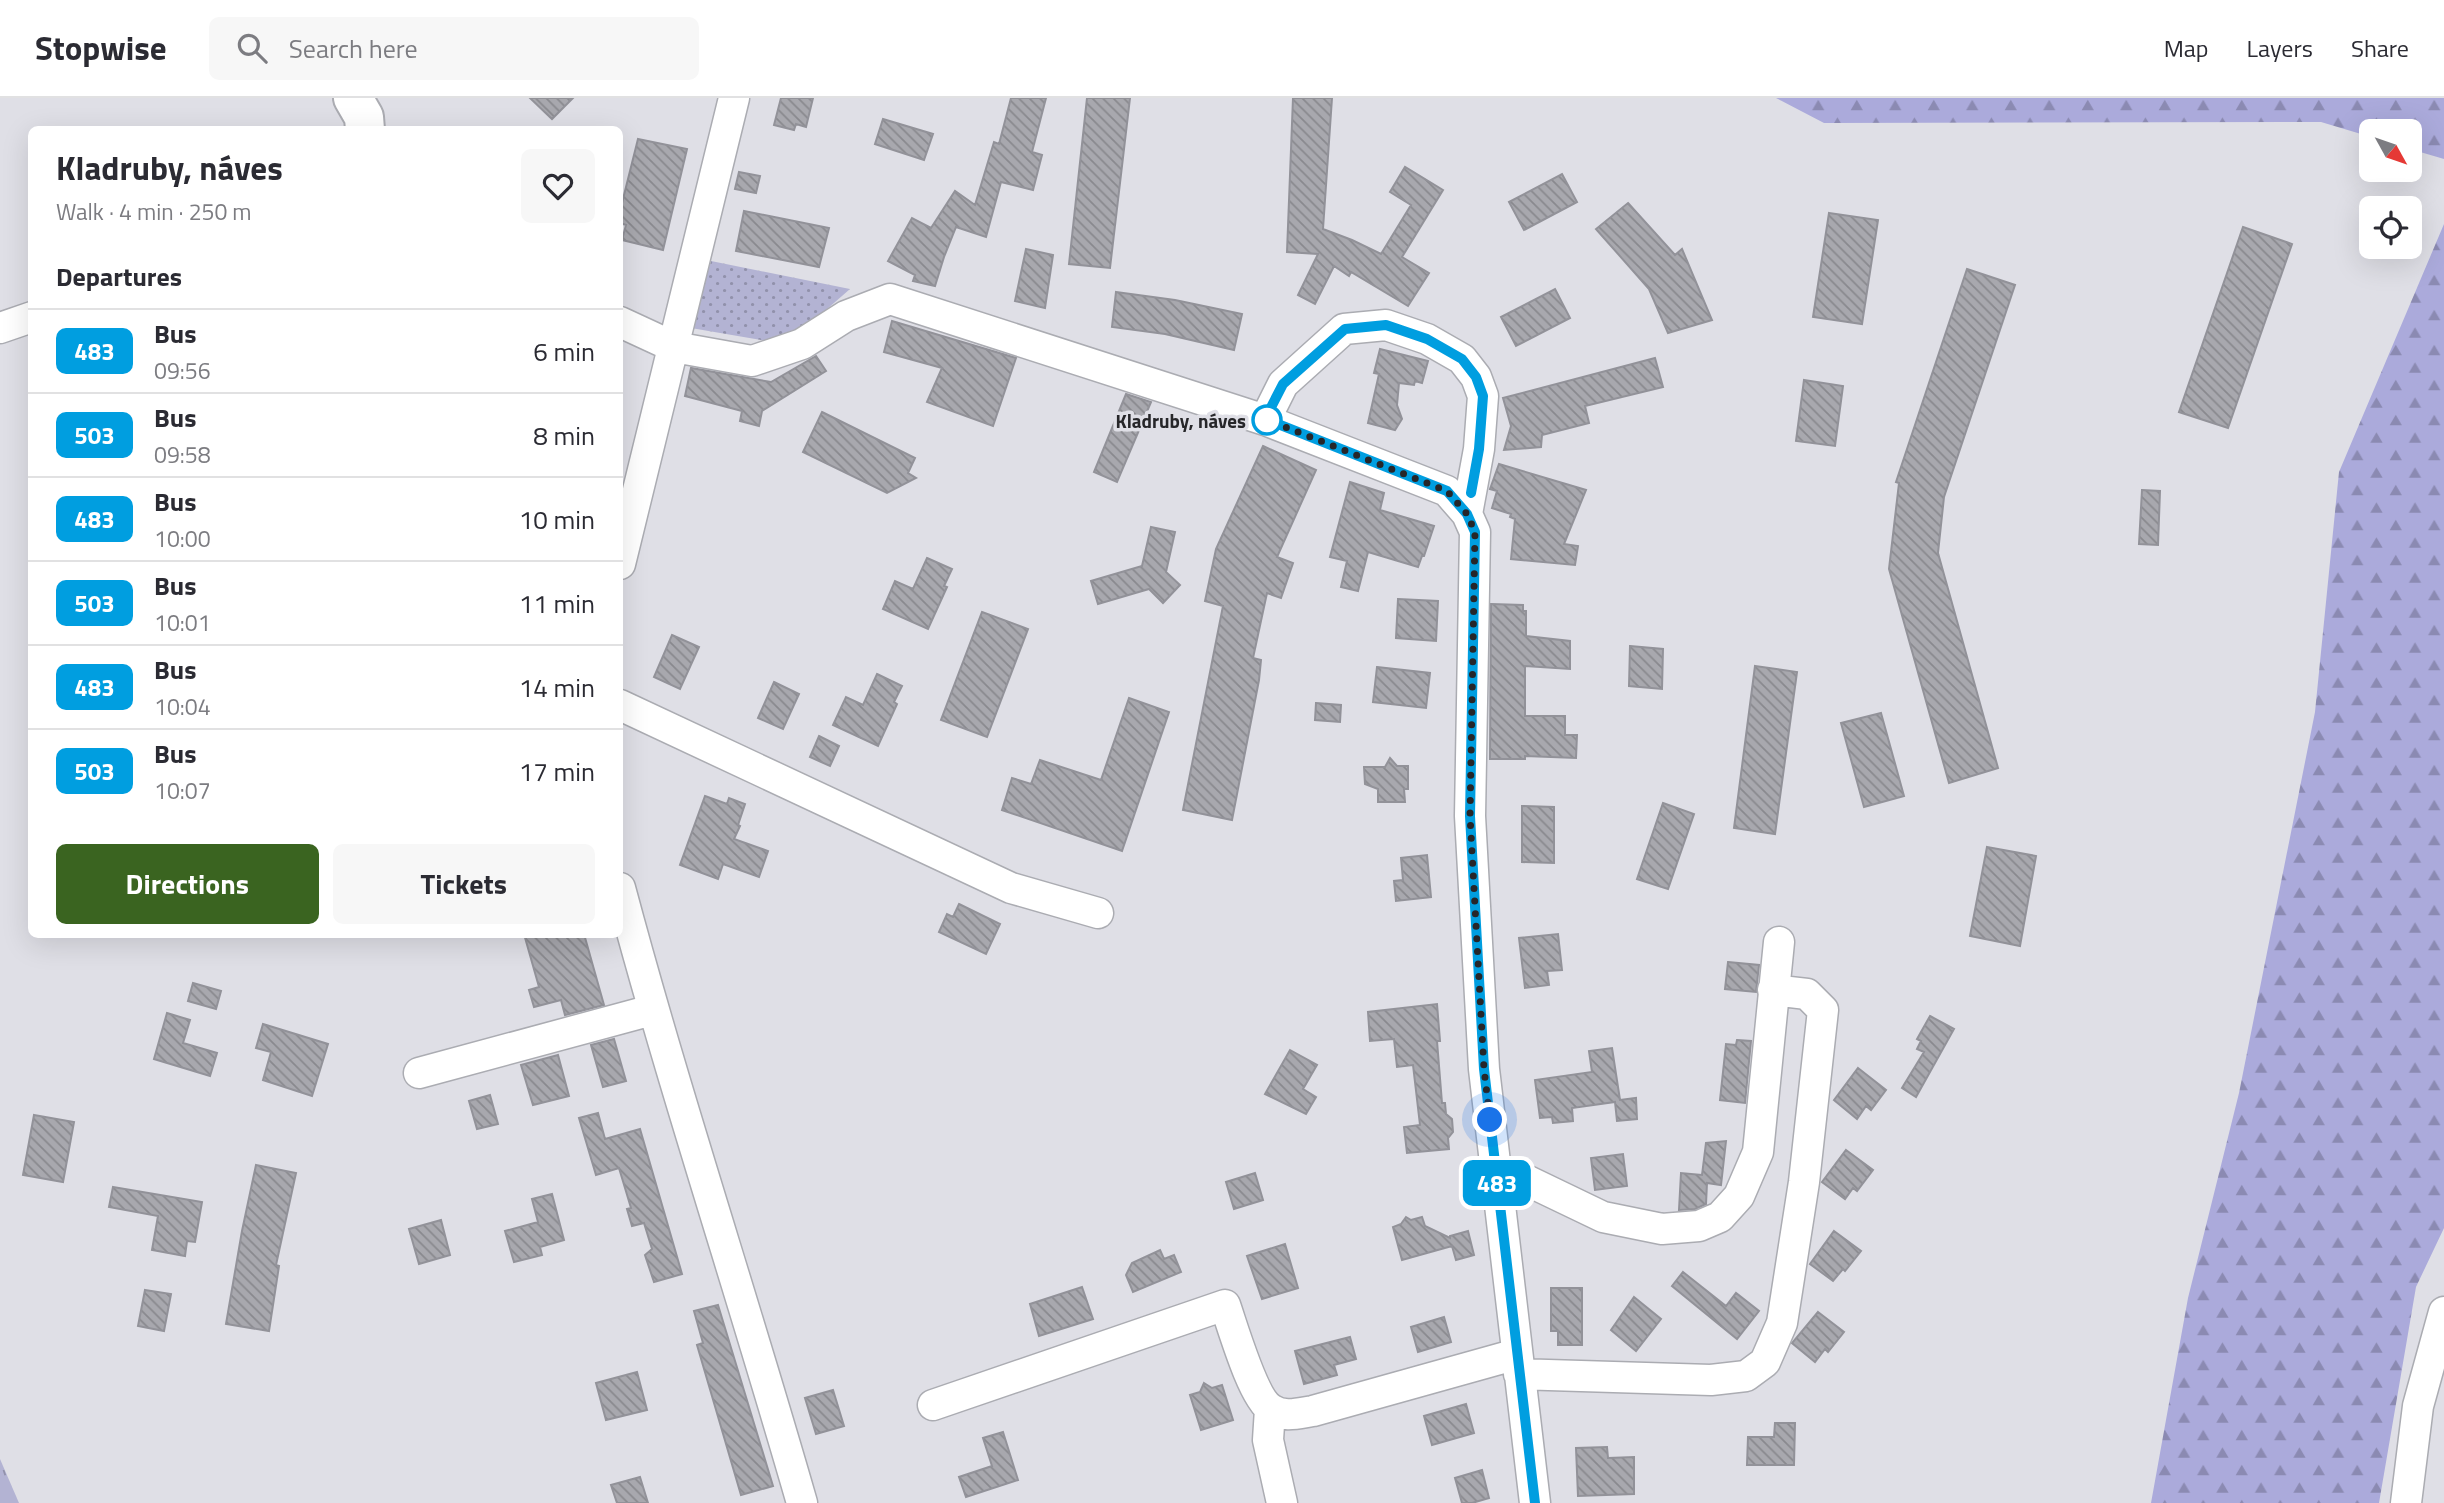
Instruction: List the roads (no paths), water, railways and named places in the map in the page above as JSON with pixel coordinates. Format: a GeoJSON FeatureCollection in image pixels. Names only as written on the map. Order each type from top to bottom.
{"type":"FeatureCollection","features":[{"type":"Feature","properties":{"kind":"highway"},"geometry":{"type":"LineString","coordinates":[[353,98],[364,117],[365,126]]}},
{"type":"Feature","properties":{"kind":"street"},"geometry":{"type":"LineString","coordinates":[[623,552],[734,98]]}},
{"type":"Feature","properties":{"kind":"street"},"geometry":{"type":"LineString","coordinates":[[623,323],[674,347],[752,361],[802,344],[846,316],[890,299],[1265,419],[1447,491],[1467,514],[1475,532],[1470,816],[1484,1069],[1535,1503]]}},
{"type":"Feature","properties":{"kind":"street"},"geometry":{"type":"LineString","coordinates":[[0,328],[28,318]]}},
{"type":"Feature","properties":{"kind":"street"},"geometry":{"type":"LineString","coordinates":[[1265,419],[1283,384],[1345,329],[1386,325],[1427,339],[1462,359],[1476,377],[1483,396],[1479,449],[1467,514]]}},
{"type":"Feature","properties":{"kind":"street"},"geometry":{"type":"LineString","coordinates":[[623,706],[1011,888],[1098,913]]}},
{"type":"Feature","properties":{"kind":"street"},"geometry":{"type":"LineString","coordinates":[[623,899],[652,1010],[738,1283],[797,1502]]}},
{"type":"Feature","properties":{"kind":"street"},"geometry":{"type":"LineString","coordinates":[[1496,1171],[1524,1179],[1602,1217],[1661,1229],[1699,1226],[1720,1217],[1739,1196],[1758,1152],[1779,942]]}},
{"type":"Feature","properties":{"kind":"street"},"geometry":{"type":"LineString","coordinates":[[933,1405],[1225,1306],[1257,1392],[1270,1409],[1289,1415],[1518,1364],[1710,1380],[1746,1376],[1765,1362],[1782,1323],[1804,1182],[1823,1010],[1807,995],[1773,989]]}},
{"type":"Feature","properties":{"kind":"street"},"geometry":{"type":"LineString","coordinates":[[419,1073],[652,1010]]}},
{"type":"Feature","properties":{"kind":"street"},"geometry":{"type":"LineString","coordinates":[[2406,1503],[2418,1406],[2444,1311]]}},
{"type":"Feature","properties":{"kind":"street"},"geometry":{"type":"LineString","coordinates":[[1270,1409],[1268,1440],[1282,1503]]}},
{"type":"Feature","properties":{"kind":"place","name":"Kladruby, náves"},"geometry":{"type":"Point","coordinates":[1267,420]}}]}
